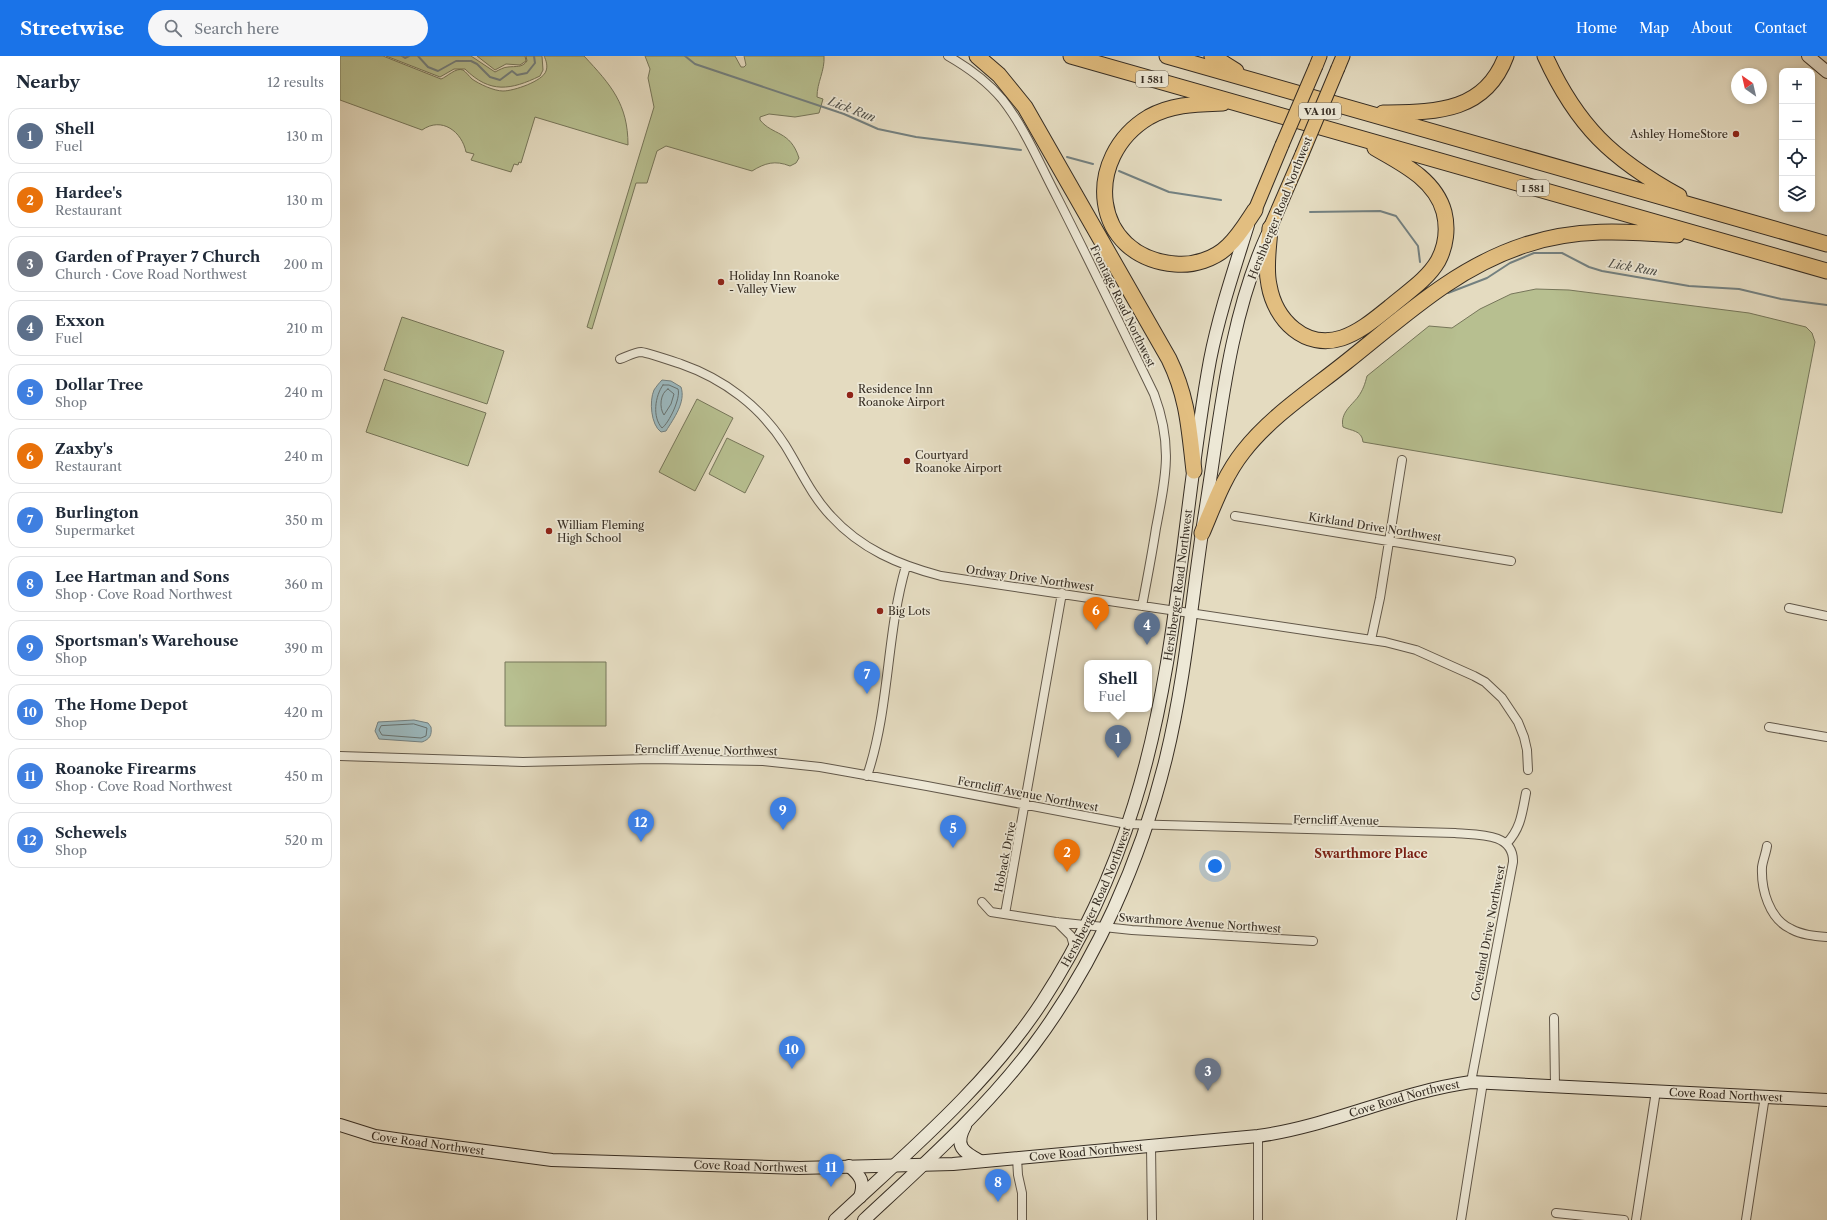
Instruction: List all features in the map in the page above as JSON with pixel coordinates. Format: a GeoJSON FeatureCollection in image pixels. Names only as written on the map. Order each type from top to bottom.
{"type":"FeatureCollection","features":[{"type":"Feature","properties":{"kind":"highway"},"geometry":{"type":"LineString","coordinates":[[977,56],[999,75],[1025,107],[1169,359],[1177,376],[1186,404],[1194,470]]}},
{"type":"Feature","properties":{"kind":"highway","name":"I 581"},"geometry":{"type":"LineString","coordinates":[[1070,56],[1827,270]]}},
{"type":"Feature","properties":{"kind":"highway","name":"I 581"},"geometry":{"type":"LineString","coordinates":[[1167,56],[1827,244]]}},
{"type":"Feature","properties":{"kind":"highway"},"geometry":{"type":"LineString","coordinates":[[1212,56],[1248,79]]}},
{"type":"Feature","properties":{"kind":"highway"},"geometry":{"type":"LineString","coordinates":[[1369,114],[1437,111],[1464,103],[1474,98],[1491,83],[1498,74],[1506,56]]}},
{"type":"Feature","properties":{"kind":"highway"},"geometry":{"type":"LineString","coordinates":[[1544,56],[1567,100],[1581,120],[1605,146],[1641,174],[1701,208]]}},
{"type":"Feature","properties":{"kind":"highway"},"geometry":{"type":"LineString","coordinates":[[1234,102],[1189,104],[1172,108],[1153,116],[1138,125],[1120,145],[1109,165],[1104,188],[1105,206],[1113,227],[1127,245],[1146,258],[1166,264],[1179,265],[1201,262],[1218,254],[1228,247],[1255,210]]}},
{"type":"Feature","properties":{"kind":"highway"},"geometry":{"type":"LineString","coordinates":[[1270,228],[1267,274],[1272,297],[1277,310],[1289,326],[1297,332],[1312,339],[1331,340],[1341,338],[1358,331],[1427,276],[1438,260],[1446,240],[1446,220],[1441,204],[1428,184],[1419,175],[1358,138]]}},
{"type":"Feature","properties":{"kind":"highway"},"geometry":{"type":"LineString","coordinates":[[1202,533],[1228,475],[1243,452],[1257,436],[1300,399],[1411,310],[1467,270],[1526,244],[1572,234],[1618,231],[1709,237]]}},
{"type":"Feature","properties":{"kind":"main road","name":"Hershberger Road Northwest"},"geometry":{"type":"LineString","coordinates":[[864,1220],[967,1121],[994,1093],[1032,1046],[1077,980],[1104,927],[1134,859],[1168,746],[1178,699],[1229,359],[1236,326],[1258,256],[1343,56]]}},
{"type":"Feature","properties":{"kind":"main road"},"geometry":{"type":"LineString","coordinates":[[1808,56],[1827,72]]}},
{"type":"Feature","properties":{"kind":"main road","name":"Hershberger Road Northwest"},"geometry":{"type":"LineString","coordinates":[[835,1220],[942,1122],[994,1065],[1041,1003],[1086,925],[1134,805],[1153,731],[1174,611],[1210,359],[1222,308],[1255,210],[1318,61]]}},
{"type":"Feature","properties":{"kind":"main road","name":"Cove Road Northwest"},"geometry":{"type":"LineString","coordinates":[[340,1125],[375,1136],[552,1160],[799,1168],[980,1161],[1258,1136],[1285,1132],[1430,1090],[1477,1082],[1827,1100]]}},
{"type":"Feature","properties":{"kind":"main road"},"geometry":{"type":"LineString","coordinates":[[967,1121],[961,1132],[960,1143],[968,1155],[980,1161]]}},
{"type":"Feature","properties":{"kind":"main road"},"geometry":{"type":"LineString","coordinates":[[849,1166],[862,1178],[863,1185],[860,1197]]}},
{"type":"Feature","properties":{"kind":"street","name":"Frontage Road Northwest"},"geometry":{"type":"LineString","coordinates":[[948,56],[971,69],[984,80],[1002,99],[1016,120],[1076,236],[1151,387],[1160,410],[1166,442],[1166,474],[1142,606]]}},
{"type":"Feature","properties":{"kind":"street","name":"Ordway Drive Northwest"},"geometry":{"type":"LineString","coordinates":[[620,359],[640,352],[697,370],[728,387],[758,411],[775,430],[810,489],[831,517],[862,544],[876,553],[906,566],[941,576],[1401,645],[1416,650],[1474,676],[1493,689],[1506,703],[1518,722],[1527,750],[1528,770]]}},
{"type":"Feature","properties":{"kind":"street"},"geometry":{"type":"LineString","coordinates":[[1371,640],[1402,460]]}},
{"type":"Feature","properties":{"kind":"street","name":"Kirkland Drive Northwest"},"geometry":{"type":"LineString","coordinates":[[1235,516],[1511,561]]}},
{"type":"Feature","properties":{"kind":"street"},"geometry":{"type":"LineString","coordinates":[[867,776],[876,744],[906,566]]}},
{"type":"Feature","properties":{"kind":"street","name":"Hoback Drive"},"geometry":{"type":"LineString","coordinates":[[1005,914],[1026,805],[1062,593]]}},
{"type":"Feature","properties":{"kind":"street"},"geometry":{"type":"LineString","coordinates":[[1789,608],[1827,616]]}},
{"type":"Feature","properties":{"kind":"street"},"geometry":{"type":"LineString","coordinates":[[1769,727],[1827,738]]}},
{"type":"Feature","properties":{"kind":"street","name":"Ferncliff Avenue Northwest"},"geometry":{"type":"LineString","coordinates":[[340,756],[523,762],[652,759],[732,760],[789,763],[1127,824],[1162,826]]}},
{"type":"Feature","properties":{"kind":"street"},"geometry":{"type":"LineString","coordinates":[[1507,843],[1514,836],[1520,824],[1526,793]]}},
{"type":"Feature","properties":{"kind":"street","name":"Ferncliff Avenue"},"geometry":{"type":"LineString","coordinates":[[1162,826],[1455,833],[1488,836],[1501,839],[1507,843]]}},
{"type":"Feature","properties":{"kind":"street","name":"Coveland Drive Northwest"},"geometry":{"type":"LineString","coordinates":[[1461,1220],[1477,1082],[1513,862],[1510,848],[1507,843]]}},
{"type":"Feature","properties":{"kind":"street"},"geometry":{"type":"LineString","coordinates":[[1767,846],[1762,866],[1762,884],[1774,914],[1782,923],[1791,929],[1806,934],[1827,937]]}},
{"type":"Feature","properties":{"kind":"street","name":"Swarthmore Avenue Northwest"},"geometry":{"type":"LineString","coordinates":[[982,902],[991,912],[1056,922],[1104,927],[1313,941]]}},
{"type":"Feature","properties":{"kind":"street"},"geometry":{"type":"LineString","coordinates":[[1056,922],[1071,936],[1074,946]]}},
{"type":"Feature","properties":{"kind":"street"},"geometry":{"type":"LineString","coordinates":[[1554,1018],[1555,1086]]}},
{"type":"Feature","properties":{"kind":"street"},"geometry":{"type":"LineString","coordinates":[[1636,1220],[1656,1091]]}},
{"type":"Feature","properties":{"kind":"street"},"geometry":{"type":"LineString","coordinates":[[1746,1220],[1765,1096]]}},
{"type":"Feature","properties":{"kind":"street"},"geometry":{"type":"LineString","coordinates":[[1258,1136],[1258,1220]]}},
{"type":"Feature","properties":{"kind":"street"},"geometry":{"type":"LineString","coordinates":[[1151,1146],[1152,1220]]}},
{"type":"Feature","properties":{"kind":"street"},"geometry":{"type":"LineString","coordinates":[[1017,1158],[1018,1175],[1022,1193],[1022,1220]]}},
{"type":"Feature","properties":{"kind":"street"},"geometry":{"type":"LineString","coordinates":[[1556,1213],[1624,1220]]}},
{"type":"Feature","properties":{"kind":"green space"},"geometry":{"type":"Polygon","coordinates":[[[340,56],[383,56],[441,79],[460,69],[472,79],[491,89],[508,91],[534,82],[544,75],[547,69],[544,56],[584,56],[610,86],[621,106],[625,118],[628,145],[535,117],[521,163],[519,162],[518,165],[514,164],[511,172],[471,160],[474,154],[466,152],[460,138],[450,128],[437,125],[429,126],[422,130],[340,100],[340,56]]]}},
{"type":"Feature","properties":{"kind":"green space"},"geometry":{"type":"Polygon","coordinates":[[[386,56],[471,56],[495,72],[505,68],[523,65],[527,61],[526,56],[542,56],[543,70],[540,76],[529,81],[510,87],[501,87],[483,83],[465,69],[454,69],[440,77],[386,56]]]}},
{"type":"Feature","properties":{"kind":"green space"},"geometry":{"type":"Polygon","coordinates":[[[477,56],[525,56],[526,61],[520,65],[506,64],[495,70],[477,56]]]}},
{"type":"Feature","properties":{"kind":"green space"},"geometry":{"type":"Polygon","coordinates":[[[645,56],[735,56],[741,67],[744,67],[746,65],[744,56],[824,56],[817,97],[823,99],[819,113],[795,117],[769,114],[760,117],[760,120],[765,125],[781,134],[791,142],[799,158],[796,163],[790,166],[780,163],[770,163],[752,171],[666,146],[657,151],[647,183],[636,183],[592,329],[587,327],[654,107],[648,78],[650,69],[645,56]]]}},
{"type":"Feature","properties":{"kind":"green space"},"geometry":{"type":"Polygon","coordinates":[[[1536,289],[1569,290],[1749,313],[1806,327],[1812,333],[1815,342],[1782,513],[1363,442],[1361,435],[1343,427],[1343,418],[1349,407],[1364,387],[1367,376],[1429,326],[1452,328],[1480,309],[1511,294],[1536,289]]]}},
{"type":"Feature","properties":{"kind":"green space"},"geometry":{"type":"Polygon","coordinates":[[[402,317],[504,351],[487,404],[384,370],[402,317]]]}},
{"type":"Feature","properties":{"kind":"green space"},"geometry":{"type":"Polygon","coordinates":[[[384,379],[486,413],[468,466],[366,432],[384,379]]]}},
{"type":"Feature","properties":{"kind":"green space"},"geometry":{"type":"Polygon","coordinates":[[[697,399],[733,418],[695,491],[659,472],[697,399]]]}},
{"type":"Feature","properties":{"kind":"green space"},"geometry":{"type":"Polygon","coordinates":[[[727,438],[764,456],[745,493],[709,474],[727,438]]]}},
{"type":"Feature","properties":{"kind":"green space"},"geometry":{"type":"Polygon","coordinates":[[[505,662],[606,662],[606,726],[505,726],[505,662]]]}},
{"type":"Feature","properties":{"kind":"water"},"geometry":{"type":"Polygon","coordinates":[[[662,380],[671,381],[681,387],[682,398],[676,415],[666,431],[661,432],[653,419],[651,406],[654,390],[662,380]]]}},
{"type":"Feature","properties":{"kind":"water"},"geometry":{"type":"Polygon","coordinates":[[[414,720],[428,723],[431,727],[430,736],[425,741],[379,739],[375,731],[378,722],[414,720]]]}},
{"type":"Feature","properties":{"kind":"waterway","name":"Lick Run"},"geometry":{"type":"LineString","coordinates":[[402,56],[405,58],[409,56]]}},
{"type":"Feature","properties":{"kind":"waterway","name":"Lick Run"},"geometry":{"type":"LineString","coordinates":[[418,56],[428,67],[438,71],[456,61],[471,61],[477,64],[490,77],[500,80],[512,71],[517,75],[527,73],[535,63],[534,56]]}},
{"type":"Feature","properties":{"kind":"waterway","name":"Lick Run"},"geometry":{"type":"LineString","coordinates":[[685,56],[695,64],[844,114],[878,129],[916,137],[1021,150]]}},
{"type":"Feature","properties":{"kind":"waterway","name":"Lick Run"},"geometry":{"type":"LineString","coordinates":[[1067,157],[1093,164]]}},
{"type":"Feature","properties":{"kind":"waterway","name":"Lick Run"},"geometry":{"type":"LineString","coordinates":[[1119,171],[1169,192],[1221,200]]}},
{"type":"Feature","properties":{"kind":"waterway","name":"Lick Run"},"geometry":{"type":"LineString","coordinates":[[1310,212],[1380,211],[1396,216],[1418,246],[1420,262]]}},
{"type":"Feature","properties":{"kind":"waterway","name":"Lick Run"},"geometry":{"type":"LineString","coordinates":[[1448,293],[1487,278],[1510,263],[1534,253],[1562,253],[1589,267],[1602,271],[1689,286],[1739,289],[1781,299],[1827,305]]}},
{"type":"Feature","properties":{"kind":"place","name":"Ashley HomeStore"},"geometry":{"type":"Point","coordinates":[1736,134]}},
{"type":"Feature","properties":{"kind":"place","name":"Holiday Inn Roanoke - Valley View"},"geometry":{"type":"Point","coordinates":[721,282]}},
{"type":"Feature","properties":{"kind":"place","name":"Residence Inn Roanoke Airport"},"geometry":{"type":"Point","coordinates":[850,395]}},
{"type":"Feature","properties":{"kind":"place","name":"Courtyard Roanoke Airport"},"geometry":{"type":"Point","coordinates":[907,461]}},
{"type":"Feature","properties":{"kind":"place","name":"William Fleming High School"},"geometry":{"type":"Point","coordinates":[549,531]}},
{"type":"Feature","properties":{"kind":"place","name":"Big Lots"},"geometry":{"type":"Point","coordinates":[880,611]}},
{"type":"Feature","properties":{"kind":"place","name":"Zaxby's"},"geometry":{"type":"Point","coordinates":[1096,630]}},
{"type":"Feature","properties":{"kind":"place","name":"Exxon"},"geometry":{"type":"Point","coordinates":[1147,645]}},
{"type":"Feature","properties":{"kind":"place","name":"Burlington"},"geometry":{"type":"Point","coordinates":[867,694]}},
{"type":"Feature","properties":{"kind":"place","name":"Shell"},"geometry":{"type":"Point","coordinates":[1118,758]}},
{"type":"Feature","properties":{"kind":"place","name":"Sportsman's Warehouse"},"geometry":{"type":"Point","coordinates":[783,830]}},
{"type":"Feature","properties":{"kind":"place","name":"Schewels"},"geometry":{"type":"Point","coordinates":[641,842]}},
{"type":"Feature","properties":{"kind":"place","name":"Dollar Tree"},"geometry":{"type":"Point","coordinates":[953,848]}},
{"type":"Feature","properties":{"kind":"place","name":"Hardee's"},"geometry":{"type":"Point","coordinates":[1067,872]}},
{"type":"Feature","properties":{"kind":"place","name":"The Home Depot"},"geometry":{"type":"Point","coordinates":[792,1069]}},
{"type":"Feature","properties":{"kind":"place","name":"Garden of Prayer 7 Church"},"geometry":{"type":"Point","coordinates":[1208,1091]}},
{"type":"Feature","properties":{"kind":"place","name":"Roanoke Firearms"},"geometry":{"type":"Point","coordinates":[831,1187]}},
{"type":"Feature","properties":{"kind":"place","name":"Lee Hartman and Sons"},"geometry":{"type":"Point","coordinates":[998,1202]}},
{"type":"Feature","properties":{"kind":"district","name":"Swarthmore Place"},"geometry":{"type":"Point","coordinates":[1371,853]}}]}
